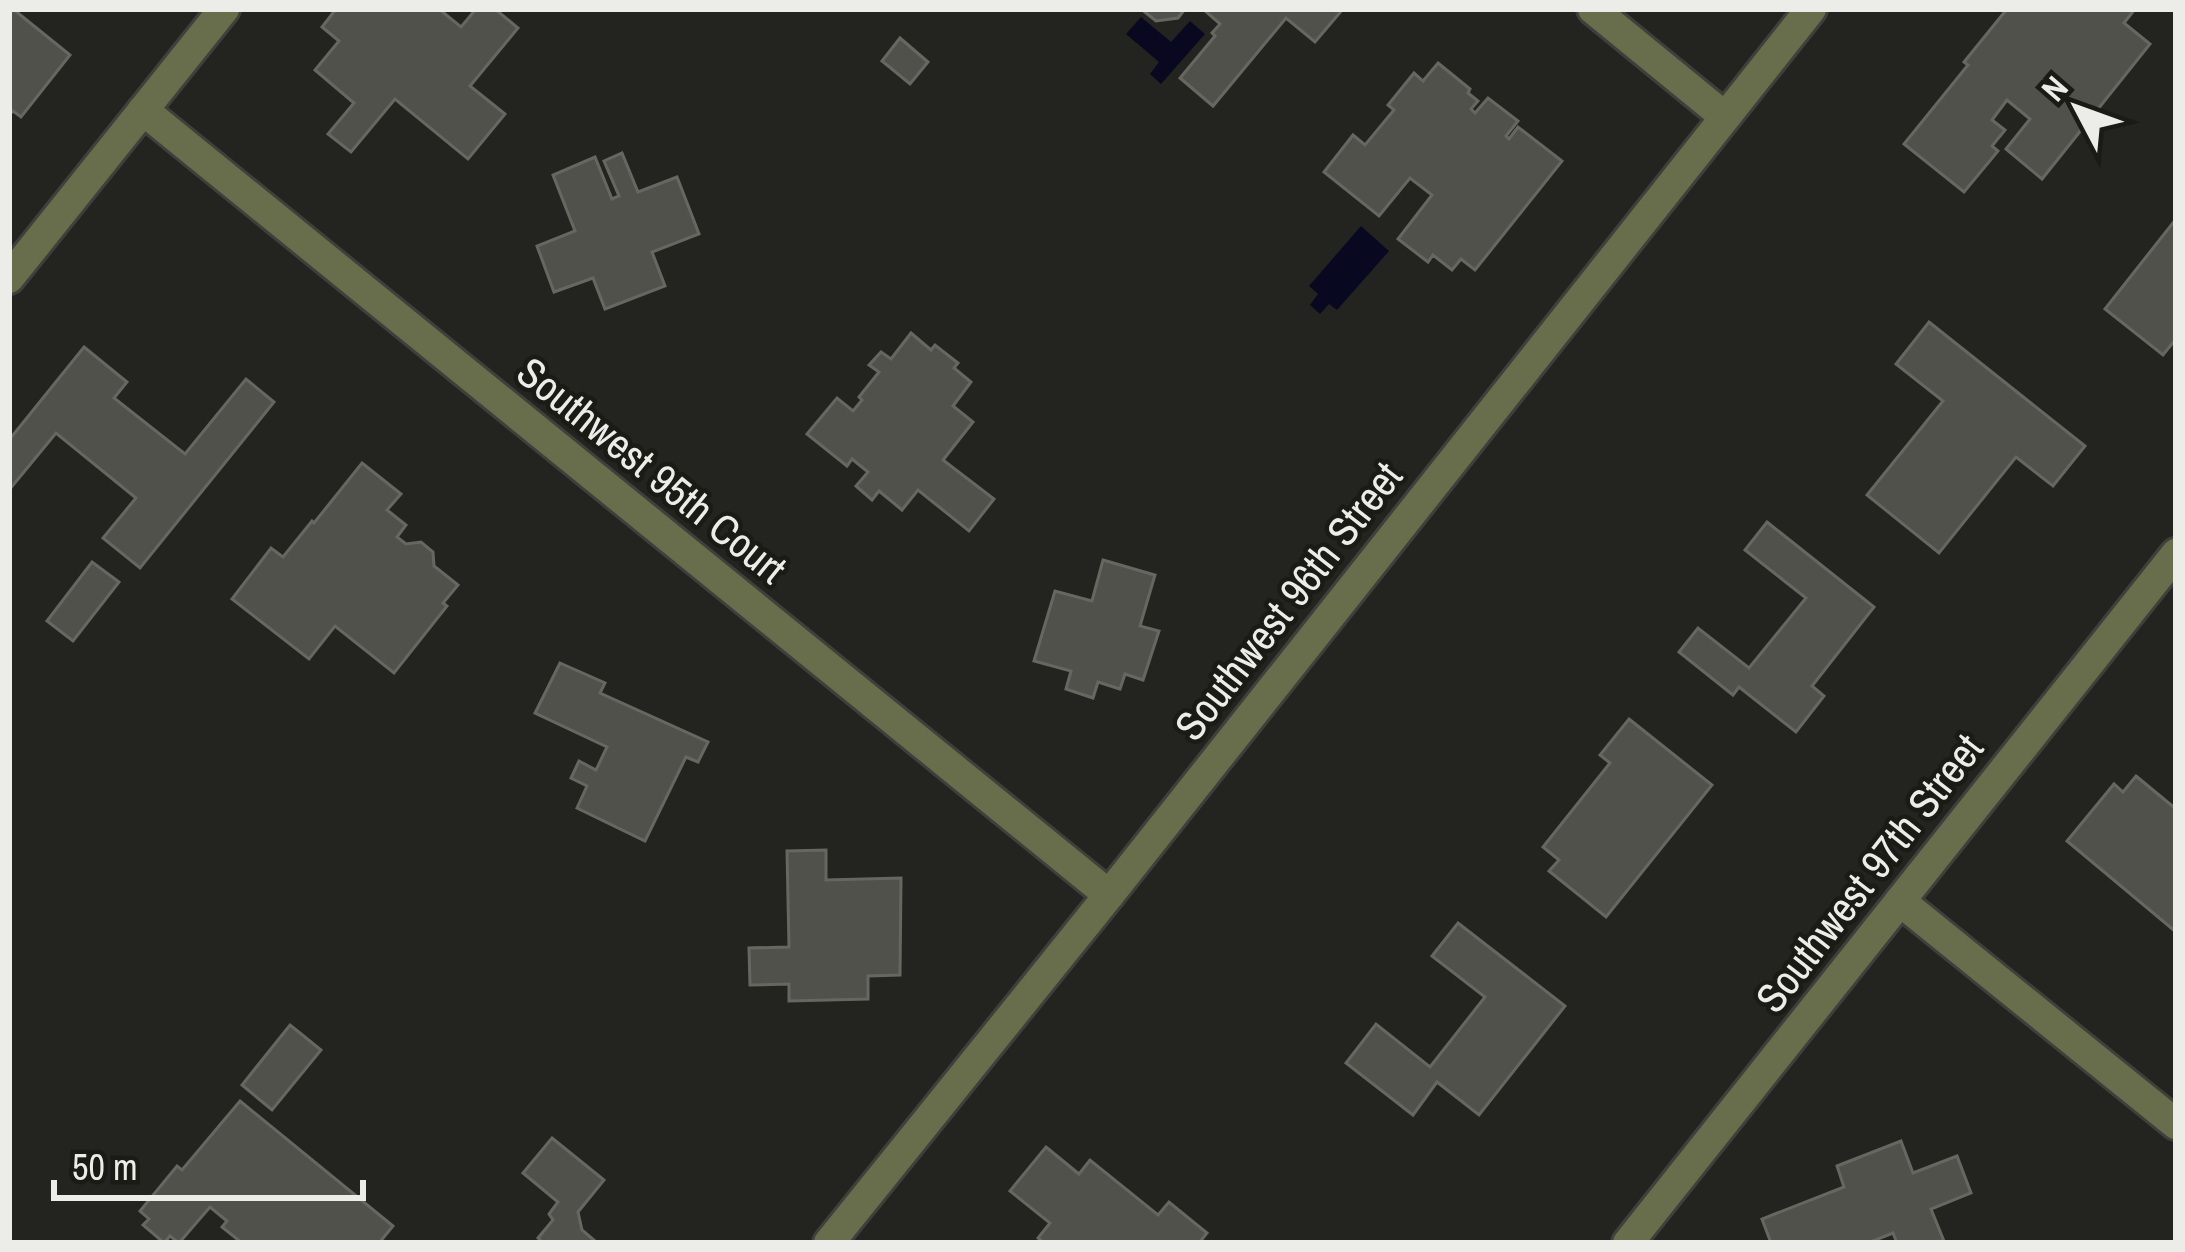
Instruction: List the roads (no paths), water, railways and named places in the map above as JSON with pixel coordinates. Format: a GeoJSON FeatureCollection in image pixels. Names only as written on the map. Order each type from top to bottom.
{"type":"FeatureCollection","features":[{"type":"Feature","properties":{"kind":"street"},"geometry":{"type":"LineString","coordinates":[[9,278],[224,9]]}},
{"type":"Feature","properties":{"kind":"street"},"geometry":{"type":"LineString","coordinates":[[1593,9],[1726,117]]}},
{"type":"Feature","properties":{"kind":"street","name":"Southwest 96th Street"},"geometry":{"type":"LineString","coordinates":[[829,1243],[1811,9]]}},
{"type":"Feature","properties":{"kind":"street","name":"Southwest 95th Court"},"geometry":{"type":"LineString","coordinates":[[143,110],[1109,895]]}},
{"type":"Feature","properties":{"kind":"street","name":"Southwest 97th Street"},"geometry":{"type":"LineString","coordinates":[[1628,1243],[2176,554]]}},
{"type":"Feature","properties":{"kind":"street"},"geometry":{"type":"LineString","coordinates":[[1900,901],[2176,1124]]}},
{"type":"Feature","properties":{"kind":"water"},"geometry":{"type":"Polygon","coordinates":[[[1141,17],[1171,42],[1190,21],[1205,34],[1161,84],[1150,74],[1159,62],[1126,34],[1141,17]]]}},
{"type":"Feature","properties":{"kind":"water"},"geometry":{"type":"Polygon","coordinates":[[[1361,226],[1389,251],[1337,310],[1329,304],[1320,314],[1310,305],[1318,294],[1309,286],[1361,226]]]}}]}
